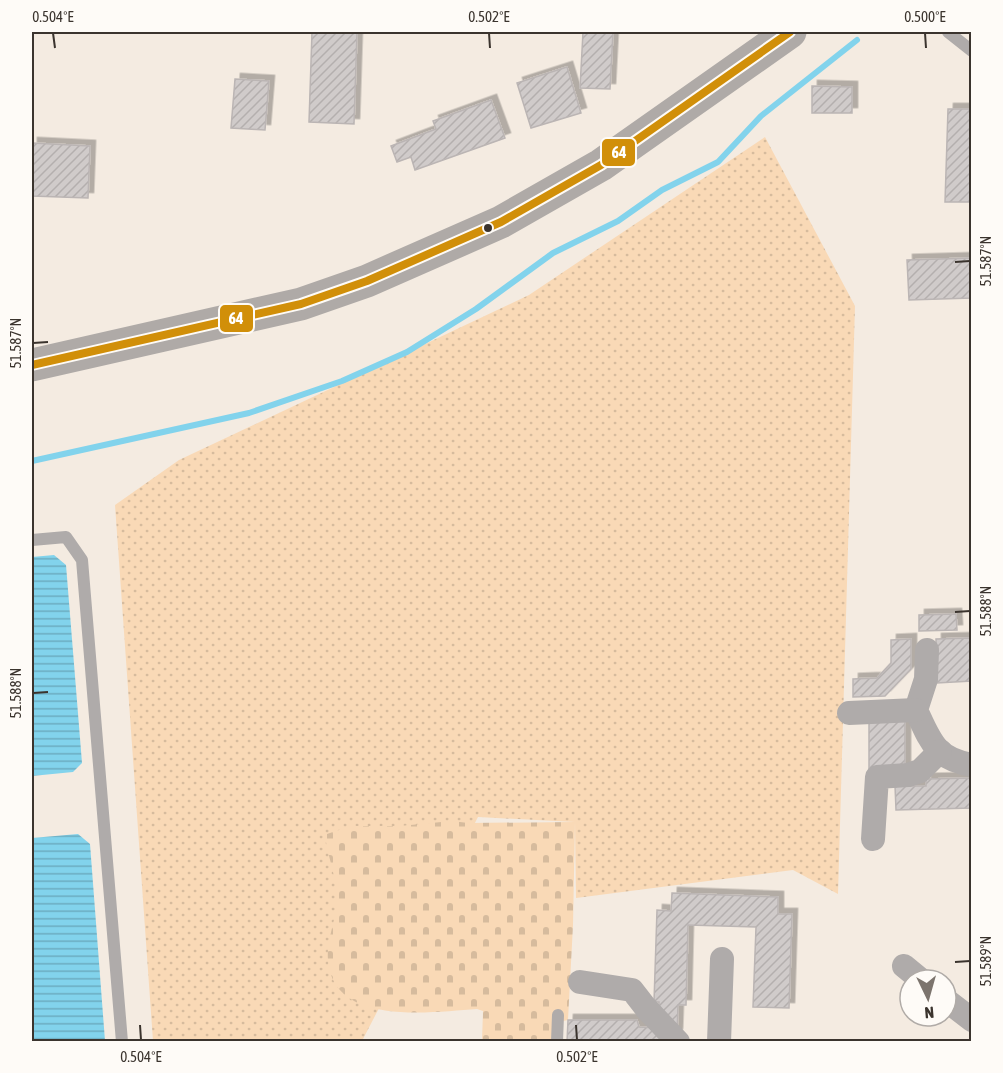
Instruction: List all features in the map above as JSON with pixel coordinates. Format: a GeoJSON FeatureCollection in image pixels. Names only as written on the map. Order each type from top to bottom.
{"type":"FeatureCollection","features":[{"type":"Feature","properties":{"kind":"street"},"geometry":{"type":"LineString","coordinates":[[32,365],[301,304],[367,281],[470,236],[501,222],[601,165],[785,33]]}},
{"type":"Feature","properties":{"kind":"street"},"geometry":{"type":"LineString","coordinates":[[927,650],[926,679],[916,710],[933,746],[959,763],[972,765]]}},
{"type":"Feature","properties":{"kind":"street"},"geometry":{"type":"LineString","coordinates":[[849,713],[916,710]]}},
{"type":"Feature","properties":{"kind":"street"},"geometry":{"type":"LineString","coordinates":[[873,839],[877,777],[908,776],[920,771],[940,751]]}},
{"type":"Feature","properties":{"kind":"street"},"geometry":{"type":"LineString","coordinates":[[719,1041],[722,959]]}},
{"type":"Feature","properties":{"kind":"street"},"geometry":{"type":"LineString","coordinates":[[580,982],[632,990],[678,1041]]}},
{"type":"Feature","properties":{"kind":"street"},"geometry":{"type":"LineString","coordinates":[[958,1009],[972,1020]]}},
{"type":"Feature","properties":{"kind":"lane"},"geometry":{"type":"LineString","coordinates":[[948,32],[972,51]]}},
{"type":"Feature","properties":{"kind":"lane"},"geometry":{"type":"LineString","coordinates":[[32,540],[66,537],[82,560],[122,1041]]}},
{"type":"Feature","properties":{"kind":"lane"},"geometry":{"type":"LineString","coordinates":[[557,1041],[558,1015]]}},
{"type":"Feature","properties":{"kind":"green space"},"geometry":{"type":"Polygon","coordinates":[[[765,137],[855,306],[838,894],[793,870],[576,898],[575,822],[478,817],[362,1041],[153,1041],[115,505],[179,460],[529,295],[765,137]]]}},
{"type":"Feature","properties":{"kind":"green space"},"geometry":{"type":"Polygon","coordinates":[[[452,821],[468,823],[575,822],[568,1020],[563,1021],[561,1041],[482,1041],[483,1011],[477,1009],[435,1012],[387,1011],[365,1006],[347,996],[334,981],[328,952],[337,896],[326,842],[327,834],[351,826],[400,826],[452,821]]]}},
{"type":"Feature","properties":{"kind":"water"},"geometry":{"type":"Polygon","coordinates":[[[54,555],[66,565],[82,763],[73,772],[32,776],[32,557],[54,555]]]}},
{"type":"Feature","properties":{"kind":"water"},"geometry":{"type":"Polygon","coordinates":[[[78,834],[90,844],[105,1041],[32,1041],[32,838],[78,834]]]}},
{"type":"Feature","properties":{"kind":"building"},"geometry":{"type":"Polygon","coordinates":[[[312,32],[357,32],[354,124],[309,122],[312,32]]]}},
{"type":"Feature","properties":{"kind":"building"},"geometry":{"type":"Polygon","coordinates":[[[583,32],[613,32],[610,89],[580,88],[583,32]]]}},
{"type":"Feature","properties":{"kind":"building"},"geometry":{"type":"Polygon","coordinates":[[[567,67],[581,113],[531,128],[517,83],[567,67]]]}},
{"type":"Feature","properties":{"kind":"building"},"geometry":{"type":"Polygon","coordinates":[[[235,79],[269,81],[265,130],[231,128],[235,79]]]}},
{"type":"Feature","properties":{"kind":"building"},"geometry":{"type":"Polygon","coordinates":[[[812,86],[852,87],[852,113],[812,113],[812,86]]]}},
{"type":"Feature","properties":{"kind":"building"},"geometry":{"type":"Polygon","coordinates":[[[491,100],[505,138],[415,170],[411,157],[397,162],[391,146],[436,129],[433,121],[491,100]]]}},
{"type":"Feature","properties":{"kind":"building"},"geometry":{"type":"Polygon","coordinates":[[[948,109],[972,109],[972,202],[945,202],[948,109]]]}},
{"type":"Feature","properties":{"kind":"building"},"geometry":{"type":"Polygon","coordinates":[[[32,143],[90,146],[88,198],[32,196],[32,143]]]}},
{"type":"Feature","properties":{"kind":"building"},"geometry":{"type":"Polygon","coordinates":[[[972,258],[972,298],[909,300],[907,260],[972,258]]]}},
{"type":"Feature","properties":{"kind":"building"},"geometry":{"type":"Polygon","coordinates":[[[956,614],[957,630],[919,631],[919,615],[956,614]]]}},
{"type":"Feature","properties":{"kind":"building"},"geometry":{"type":"Polygon","coordinates":[[[972,638],[972,681],[937,683],[936,639],[972,638]]]}},
{"type":"Feature","properties":{"kind":"building"},"geometry":{"type":"Polygon","coordinates":[[[911,639],[911,669],[885,696],[853,697],[853,679],[877,678],[891,663],[891,640],[911,639]]]}},
{"type":"Feature","properties":{"kind":"building"},"geometry":{"type":"Polygon","coordinates":[[[905,721],[905,770],[869,770],[869,722],[905,721]]]}},
{"type":"Feature","properties":{"kind":"building"},"geometry":{"type":"Polygon","coordinates":[[[972,778],[972,808],[896,810],[895,786],[926,786],[926,779],[972,778]]]}},
{"type":"Feature","properties":{"kind":"building"},"geometry":{"type":"Polygon","coordinates":[[[672,893],[778,897],[778,914],[792,914],[789,1008],[753,1007],[756,927],[688,925],[686,1005],[678,1005],[677,1034],[671,1042],[567,1042],[568,1020],[637,1020],[639,1027],[658,1028],[659,1002],[654,1002],[657,910],[671,911],[672,893]]]}},
{"type":"Feature","properties":{"kind":"waterway"},"geometry":{"type":"LineString","coordinates":[[32,461],[249,413],[342,381],[407,352],[476,309],[553,253],[618,221],[662,190],[718,162],[761,116],[857,40]]}},
{"type":"Feature","properties":{"kind":"transit line","name":"64"},"geometry":{"type":"LineString","coordinates":[[32,365],[301,304],[367,281],[501,222],[601,165],[790,32]]}}]}
